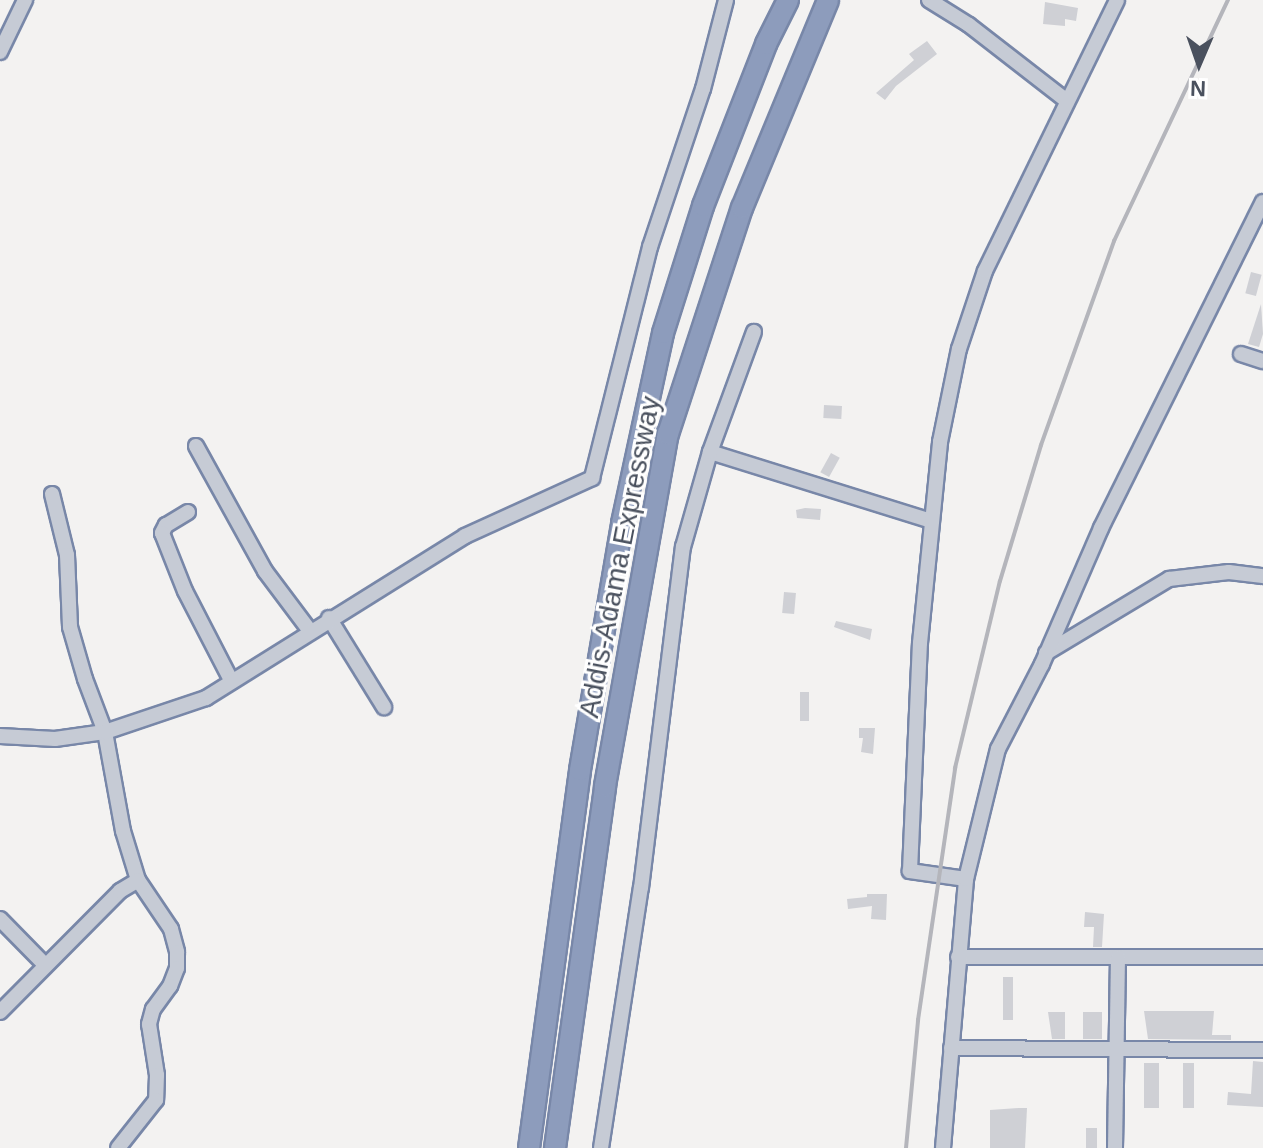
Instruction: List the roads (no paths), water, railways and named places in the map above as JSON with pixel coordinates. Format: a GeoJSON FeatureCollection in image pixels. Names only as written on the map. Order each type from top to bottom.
{"type":"FeatureCollection","features":[{"type":"Feature","properties":{"kind":"highway","name":"Addis-Adama Expressway"},"geometry":{"type":"LineString","coordinates":[[529,1148],[580,770],[622,523],[663,333],[703,206],[766,44],[788,0]]}},
{"type":"Feature","properties":{"kind":"highway","name":"Addis-Adama Expressway"},"geometry":{"type":"LineString","coordinates":[[555,1148],[605,786],[668,434],[742,208],[828,0]]}},
{"type":"Feature","properties":{"kind":"street"},"geometry":{"type":"LineString","coordinates":[[0,52],[25,0]]}},
{"type":"Feature","properties":{"kind":"street"},"geometry":{"type":"LineString","coordinates":[[0,736],[55,739],[105,732],[206,698],[329,618],[465,536],[592,478],[650,247],[703,89],[726,0]]}},
{"type":"Feature","properties":{"kind":"street"},"geometry":{"type":"LineString","coordinates":[[929,0],[969,25],[1067,101]]}},
{"type":"Feature","properties":{"kind":"street"},"geometry":{"type":"LineString","coordinates":[[966,879],[910,871],[920,643],[940,442],[959,349],[985,271],[1117,0]]}},
{"type":"Feature","properties":{"kind":"street"},"geometry":{"type":"LineString","coordinates":[[943,1148],[966,879],[998,749],[1046,653],[1101,528],[1263,202]]}},
{"type":"Feature","properties":{"kind":"street"},"geometry":{"type":"LineString","coordinates":[[601,1148],[641,888],[683,547],[710,452],[754,332]]}},
{"type":"Feature","properties":{"kind":"street"},"geometry":{"type":"LineString","coordinates":[[1241,354],[1263,361]]}},
{"type":"Feature","properties":{"kind":"street"},"geometry":{"type":"LineString","coordinates":[[196,446],[265,571],[310,631]]}},
{"type":"Feature","properties":{"kind":"street"},"geometry":{"type":"LineString","coordinates":[[710,452],[931,521]]}},
{"type":"Feature","properties":{"kind":"street"},"geometry":{"type":"LineString","coordinates":[[52,494],[67,555],[70,627],[105,732],[123,831],[138,880],[171,929],[177,968],[170,986],[153,1009],[149,1024],[157,1075],[156,1100],[118,1148]]}},
{"type":"Feature","properties":{"kind":"street"},"geometry":{"type":"LineString","coordinates":[[188,512],[166,525],[162,533],[185,591],[232,682]]}},
{"type":"Feature","properties":{"kind":"street"},"geometry":{"type":"LineString","coordinates":[[1046,653],[1169,579],[1229,572],[1263,576]]}},
{"type":"Feature","properties":{"kind":"street"},"geometry":{"type":"LineString","coordinates":[[329,618],[384,707]]}},
{"type":"Feature","properties":{"kind":"street"},"geometry":{"type":"LineString","coordinates":[[0,1012],[120,891],[138,880]]}},
{"type":"Feature","properties":{"kind":"street"},"geometry":{"type":"LineString","coordinates":[[0,919],[45,965]]}},
{"type":"Feature","properties":{"kind":"street"},"geometry":{"type":"LineString","coordinates":[[958,957],[1263,957]]}},
{"type":"Feature","properties":{"kind":"street"},"geometry":{"type":"LineString","coordinates":[[1115,1148],[1118,957]]}},
{"type":"Feature","properties":{"kind":"street"},"geometry":{"type":"LineString","coordinates":[[951,1048],[1263,1050]]}},
{"type":"Feature","properties":{"kind":"railway"},"geometry":{"type":"LineString","coordinates":[[906,1148],[918,1020],[955,768],[1000,581],[1041,445],[1114,241],[1228,0]]}}]}
